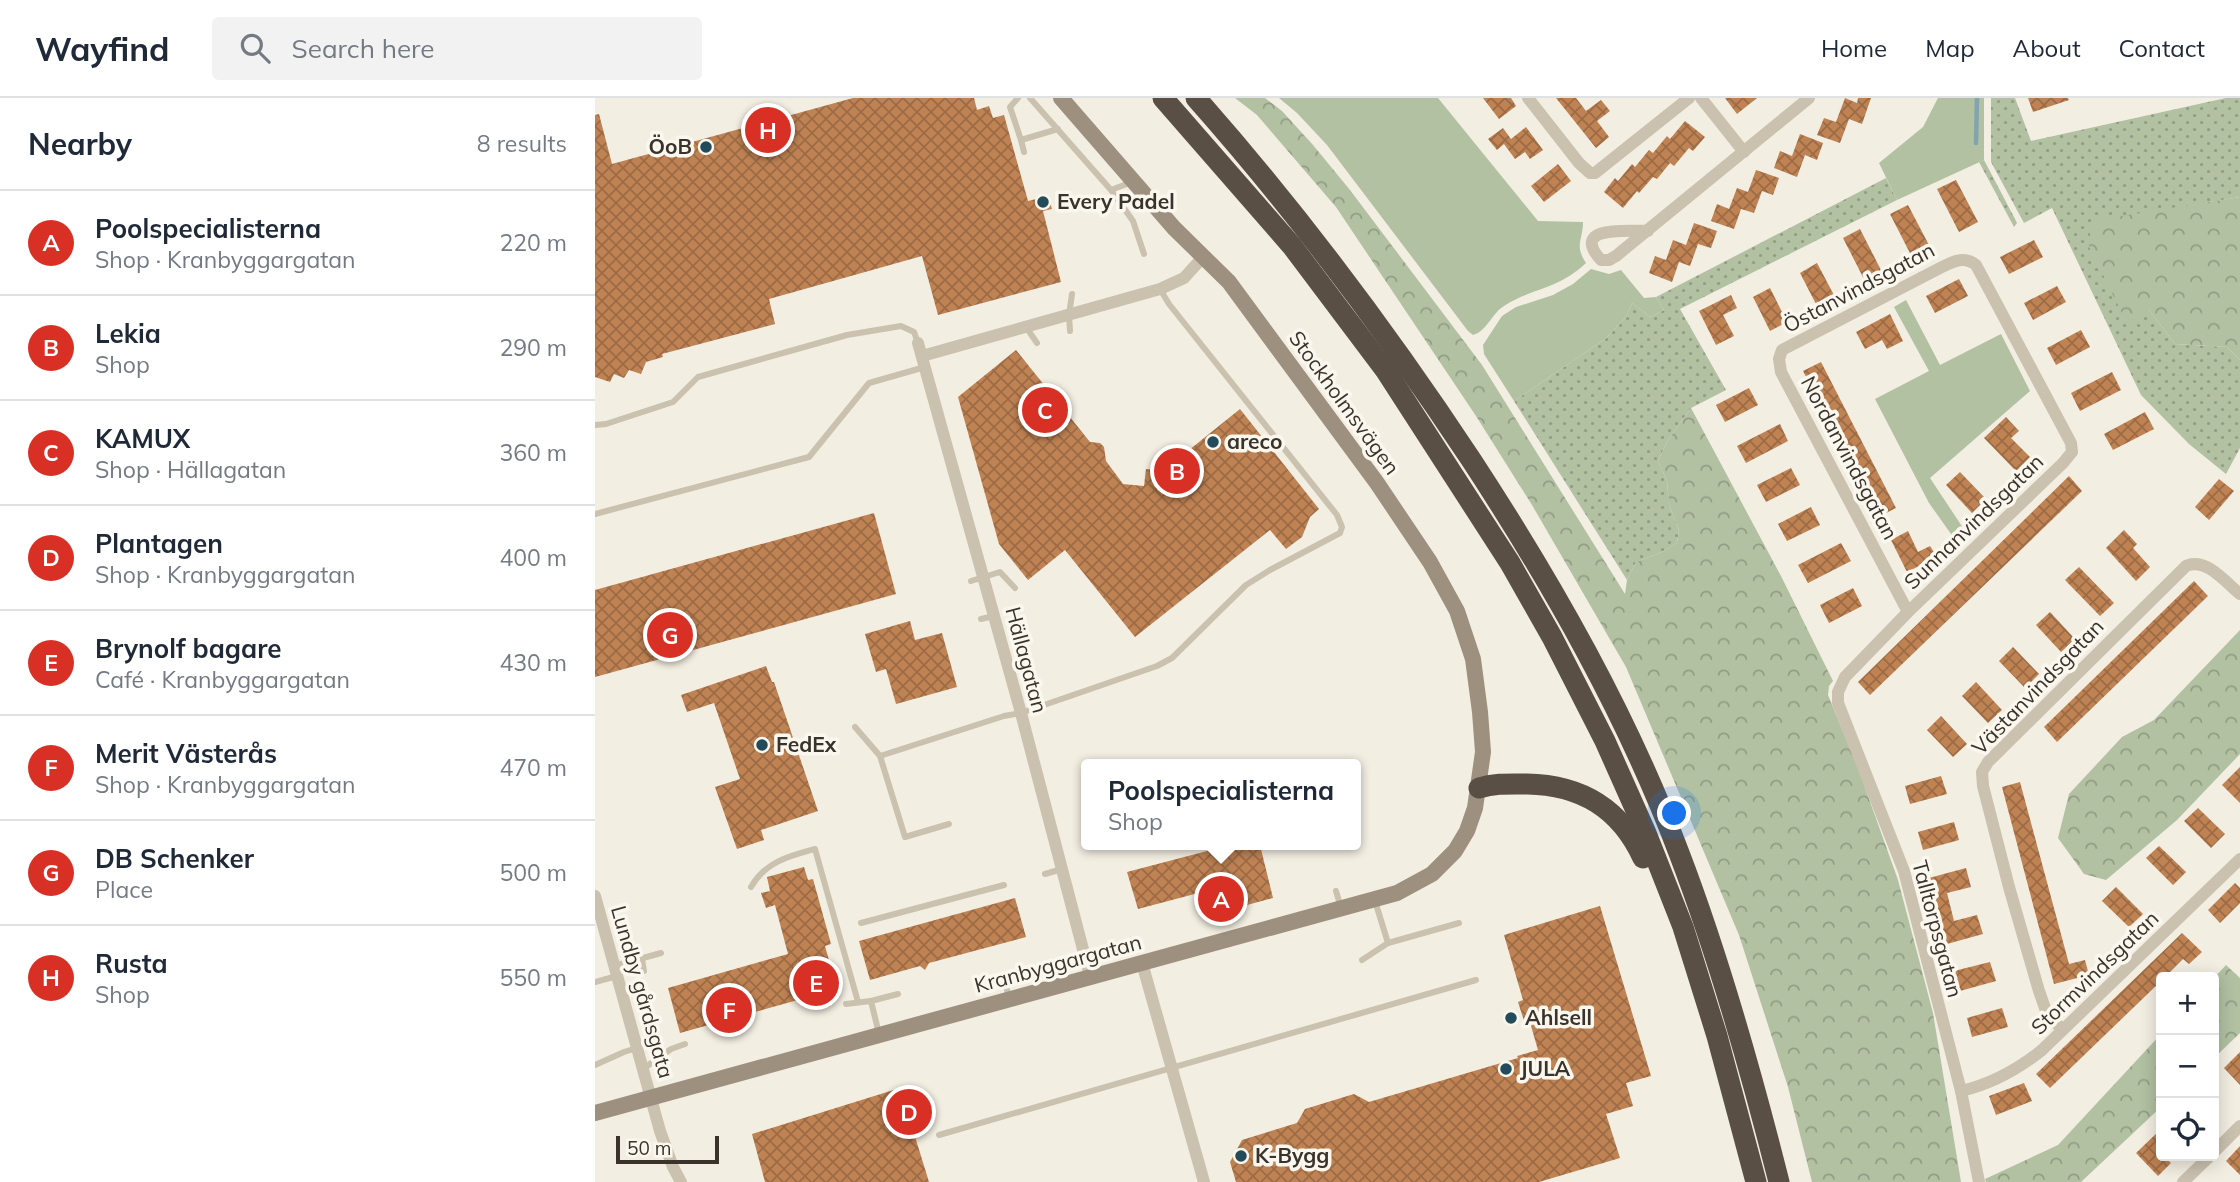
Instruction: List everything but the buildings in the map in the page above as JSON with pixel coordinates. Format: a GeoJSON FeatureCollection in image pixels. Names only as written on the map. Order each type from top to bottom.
{"type":"FeatureCollection","features":[{"type":"Feature","properties":{"kind":"highway"},"geometry":{"type":"LineString","coordinates":[[1163,98],[1300,256],[1386,372],[1510,563],[1552,637],[1605,741],[1683,926],[1739,1112],[1756,1182]]}},
{"type":"Feature","properties":{"kind":"highway"},"geometry":{"type":"LineString","coordinates":[[1196,98],[1245,153],[1385,333],[1508,517],[1578,635],[1629,738],[1679,851],[1725,984],[1779,1182]]}},
{"type":"Feature","properties":{"kind":"highway"},"geometry":{"type":"LineString","coordinates":[[1479,788],[1494,784],[1552,786],[1590,799],[1616,817],[1643,858],[1691,985],[1706,999]]}},
{"type":"Feature","properties":{"kind":"street","name":"Stockholmsvägen"},"geometry":{"type":"LineString","coordinates":[[1061,98],[1133,181],[1229,282],[1377,483],[1444,584],[1457,611],[1473,659],[1483,752],[1479,788]]}},
{"type":"Feature","properties":{"kind":"street"},"geometry":{"type":"LineString","coordinates":[[1528,98],[1579,163],[1590,173],[1595,173],[1689,98]]}},
{"type":"Feature","properties":{"kind":"street"},"geometry":{"type":"LineString","coordinates":[[1701,98],[1744,152]]}},
{"type":"Feature","properties":{"kind":"street"},"geometry":{"type":"LineString","coordinates":[[1647,231],[1809,98]]}},
{"type":"Feature","properties":{"kind":"street"},"geometry":{"type":"LineString","coordinates":[[922,355],[1069,314],[1125,305],[1184,278],[1203,257]]}},
{"type":"Feature","properties":{"kind":"street","name":"Östanvindsgatan"},"geometry":{"type":"LineString","coordinates":[[1779,359],[1782,351],[1940,268],[1963,259]]}},
{"type":"Feature","properties":{"kind":"street","name":"Sunnanvindsgatan"},"geometry":{"type":"LineString","coordinates":[[1838,692],[1845,677],[1908,612],[2063,463],[2071,452],[2071,443],[1976,265],[1963,259]]}},
{"type":"Feature","properties":{"kind":"street","name":"Hällagatan"},"geometry":{"type":"LineString","coordinates":[[922,355],[987,618],[1011,660],[1021,713],[1090,976]]}},
{"type":"Feature","properties":{"kind":"street","name":"Nordanvindsgatan"},"geometry":{"type":"LineString","coordinates":[[1779,359],[1781,372],[1908,612]]}},
{"type":"Feature","properties":{"kind":"street","name":"Västanvindsgatan"},"geometry":{"type":"LineString","coordinates":[[2062,1030],[2046,1011],[2039,991],[2008,887],[1983,786],[1982,772],[1987,762],[2186,566],[2199,563],[2240,594]]}},
{"type":"Feature","properties":{"kind":"street","name":"Talltorpsgatan"},"geometry":{"type":"LineString","coordinates":[[1838,692],[1838,703],[1903,871],[1961,1091],[1979,1182]]}},
{"type":"Feature","properties":{"kind":"street","name":"Kranbyggargatan"},"geometry":{"type":"LineString","coordinates":[[595,1113],[879,1034],[1007,991],[1090,976],[1397,893],[1431,874],[1455,851],[1467,831],[1479,788]]}},
{"type":"Feature","properties":{"kind":"street","name":"Stormvindsgatan"},"geometry":{"type":"LineString","coordinates":[[1961,1091],[1978,1087],[2024,1064],[2042,1051],[2240,859]]}},
{"type":"Feature","properties":{"kind":"street","name":"Lundby gårdsgata"},"geometry":{"type":"LineString","coordinates":[[595,896],[652,1099],[673,1167],[681,1182]]}},
{"type":"Feature","properties":{"kind":"street"},"geometry":{"type":"LineString","coordinates":[[1142,962],[1205,1182]]}},
{"type":"Feature","properties":{"kind":"street"},"geometry":{"type":"LineString","coordinates":[[2219,1147],[2240,1126]]}},
{"type":"Feature","properties":{"kind":"street"},"geometry":{"type":"LineString","coordinates":[[2183,1182],[2205,1161]]}},
{"type":"Feature","properties":{"kind":"lane"},"geometry":{"type":"LineString","coordinates":[[1018,98],[1010,107],[1024,152]]}},
{"type":"Feature","properties":{"kind":"lane"},"geometry":{"type":"LineString","coordinates":[[1030,98],[1111,190],[1133,221],[1144,254]]}},
{"type":"Feature","properties":{"kind":"lane"},"geometry":{"type":"LineString","coordinates":[[1021,140],[1058,129]]}},
{"type":"Feature","properties":{"kind":"lane"},"geometry":{"type":"LineString","coordinates":[[1111,190],[1133,181]]}},
{"type":"Feature","properties":{"kind":"lane"},"geometry":{"type":"LineString","coordinates":[[880,756],[1021,713],[1157,666],[1173,658],[1246,585],[1340,533],[1342,527],[1337,515],[1169,304],[1160,289]]}},
{"type":"Feature","properties":{"kind":"lane"},"geometry":{"type":"LineString","coordinates":[[1070,331],[1072,294]]}},
{"type":"Feature","properties":{"kind":"lane"},"geometry":{"type":"LineString","coordinates":[[595,425],[606,424],[673,402],[698,377],[847,335],[901,326],[914,332],[922,355],[869,383],[809,457],[595,514]]}},
{"type":"Feature","properties":{"kind":"lane"},"geometry":{"type":"LineString","coordinates":[[1026,327],[1037,343]]}},
{"type":"Feature","properties":{"kind":"lane"},"geometry":{"type":"LineString","coordinates":[[977,579],[1000,572],[1015,588]]}},
{"type":"Feature","properties":{"kind":"lane"},"geometry":{"type":"LineString","coordinates":[[855,727],[880,756],[905,837],[949,824]]}},
{"type":"Feature","properties":{"kind":"lane"},"geometry":{"type":"LineString","coordinates":[[751,887],[758,874],[781,859],[815,849],[858,1002]]}},
{"type":"Feature","properties":{"kind":"lane"},"geometry":{"type":"LineString","coordinates":[[1045,874],[1062,869]]}},
{"type":"Feature","properties":{"kind":"lane"},"geometry":{"type":"LineString","coordinates":[[862,923],[1005,885]]}},
{"type":"Feature","properties":{"kind":"lane"},"geometry":{"type":"LineString","coordinates":[[1336,891],[1341,910]]}},
{"type":"Feature","properties":{"kind":"lane"},"geometry":{"type":"LineString","coordinates":[[1374,899],[1388,943]]}},
{"type":"Feature","properties":{"kind":"lane"},"geometry":{"type":"LineString","coordinates":[[1362,960],[1388,943],[1459,923]]}},
{"type":"Feature","properties":{"kind":"lane"},"geometry":{"type":"LineString","coordinates":[[595,982],[642,958],[661,953]]}},
{"type":"Feature","properties":{"kind":"lane"},"geometry":{"type":"LineString","coordinates":[[642,958],[644,971]]}},
{"type":"Feature","properties":{"kind":"lane"},"geometry":{"type":"LineString","coordinates":[[939,1135],[1476,980]]}},
{"type":"Feature","properties":{"kind":"lane"},"geometry":{"type":"LineString","coordinates":[[846,1004],[898,994]]}},
{"type":"Feature","properties":{"kind":"lane"},"geometry":{"type":"LineString","coordinates":[[871,1001],[879,1034]]}},
{"type":"Feature","properties":{"kind":"lane"},"geometry":{"type":"LineString","coordinates":[[666,1040],[671,1049]]}},
{"type":"Feature","properties":{"kind":"lane"},"geometry":{"type":"LineString","coordinates":[[643,1069],[671,1049],[685,1044]]}},
{"type":"Feature","properties":{"kind":"lane"},"geometry":{"type":"LineString","coordinates":[[595,1065],[637,1048]]}},
{"type":"Feature","properties":{"kind":"green space"},"geometry":{"type":"Polygon","coordinates":[[[1235,98],[1265,98],[1282,111],[1350,190],[1482,365],[1625,594],[1627,580],[1636,562],[1677,543],[1679,530],[1669,505],[1667,481],[1658,461],[1668,440],[1691,408],[1781,576],[1833,681],[1828,695],[1858,768],[1898,880],[1933,1013],[1961,1182],[1812,1182],[1788,1087],[1739,935],[1626,667],[1532,505],[1476,416],[1336,207],[1257,115],[1235,98]]]}},
{"type":"Feature","properties":{"kind":"green space"},"geometry":{"type":"Polygon","coordinates":[[[1279,98],[1438,98],[1538,221],[1583,222],[1580,252],[1586,263],[1566,278],[1504,306],[1482,330],[1473,335],[1327,145],[1279,98]]]}},
{"type":"Feature","properties":{"kind":"green space"},"geometry":{"type":"Polygon","coordinates":[[[1938,98],[1984,98],[1984,160],[1897,200],[1879,163],[1923,127],[1938,98]]]}},
{"type":"Feature","properties":{"kind":"green space"},"geometry":{"type":"Polygon","coordinates":[[[1991,98],[2015,98],[2031,141],[2226,98],[2240,98],[2240,197],[2170,209],[2149,310],[2175,344],[2227,347],[2240,360],[2240,448],[2226,474],[2189,444],[2141,395],[2052,208],[2024,223],[1991,162],[1991,98]]]}},
{"type":"Feature","properties":{"kind":"green space"},"geometry":{"type":"Polygon","coordinates":[[[1984,160],[2017,223],[2014,227],[1979,162],[1984,160]]]}},
{"type":"Feature","properties":{"kind":"green space"},"geometry":{"type":"Polygon","coordinates":[[[1886,178],[1897,200],[1680,309],[1726,390],[1691,408],[1668,440],[1658,461],[1667,481],[1669,505],[1679,530],[1677,543],[1636,562],[1627,580],[1514,401],[1605,339],[1626,317],[1632,303],[1650,317],[1664,310],[1656,297],[1886,178]]]}},
{"type":"Feature","properties":{"kind":"green space"},"geometry":{"type":"Polygon","coordinates":[[[2240,197],[2240,360],[2227,347],[2175,344],[2149,310],[2127,323],[2089,247],[2091,221],[2240,197]]]}},
{"type":"Feature","properties":{"kind":"green space"},"geometry":{"type":"Polygon","coordinates":[[[1591,269],[1609,274],[1621,270],[1644,298],[1656,297],[1664,310],[1650,317],[1632,303],[1626,317],[1605,339],[1514,401],[1484,354],[1483,345],[1502,316],[1516,307],[1553,295],[1573,284],[1591,269]]]}},
{"type":"Feature","properties":{"kind":"green space"},"geometry":{"type":"Polygon","coordinates":[[[1906,300],[1940,365],[2001,334],[2030,391],[1930,478],[1969,537],[1961,548],[1929,503],[1875,399],[1929,371],[1894,307],[1906,300]]]}},
{"type":"Feature","properties":{"kind":"green space"},"geometry":{"type":"Polygon","coordinates":[[[2240,630],[2240,754],[2177,820],[2106,880],[2084,874],[2058,838],[2069,794],[2122,737],[2154,720],[2240,630]]]}},
{"type":"Feature","properties":{"kind":"green space"},"geometry":{"type":"Polygon","coordinates":[[[2226,965],[2240,978],[2240,1033],[2219,1053],[2219,1035],[2219,973],[2226,965]]]}},
{"type":"Feature","properties":{"kind":"green space"},"geometry":{"type":"Polygon","coordinates":[[[2156,1039],[2156,1112],[2081,1182],[1986,1182],[1985,1179],[2058,1145],[2156,1039]]]}},
{"type":"Feature","properties":{"kind":"waterway"},"geometry":{"type":"LineString","coordinates":[[1976,143],[1977,98]]}},
{"type":"Feature","properties":{"kind":"place","name":"Rusta"},"geometry":{"type":"Point","coordinates":[768,130]}},
{"type":"Feature","properties":{"kind":"place","name":"ÖoB"},"geometry":{"type":"Point","coordinates":[706,147]}},
{"type":"Feature","properties":{"kind":"place","name":"Every Padel"},"geometry":{"type":"Point","coordinates":[1043,202]}},
{"type":"Feature","properties":{"kind":"place","name":"KAMUX"},"geometry":{"type":"Point","coordinates":[1045,410]}},
{"type":"Feature","properties":{"kind":"place","name":"areco"},"geometry":{"type":"Point","coordinates":[1213,442]}},
{"type":"Feature","properties":{"kind":"place","name":"Lekia"},"geometry":{"type":"Point","coordinates":[1177,471]}},
{"type":"Feature","properties":{"kind":"place","name":"DB Schenker"},"geometry":{"type":"Point","coordinates":[670,635]}},
{"type":"Feature","properties":{"kind":"place","name":"FedEx"},"geometry":{"type":"Point","coordinates":[762,745]}},
{"type":"Feature","properties":{"kind":"place","name":"Poolspecialisterna"},"geometry":{"type":"Point","coordinates":[1221,899]}},
{"type":"Feature","properties":{"kind":"place","name":"Brynolf bagare"},"geometry":{"type":"Point","coordinates":[816,983]}},
{"type":"Feature","properties":{"kind":"place","name":"Merit Västerås"},"geometry":{"type":"Point","coordinates":[729,1010]}},
{"type":"Feature","properties":{"kind":"place","name":"Ahlsell"},"geometry":{"type":"Point","coordinates":[1511,1018]}},
{"type":"Feature","properties":{"kind":"place","name":"JULA"},"geometry":{"type":"Point","coordinates":[1506,1069]}},
{"type":"Feature","properties":{"kind":"place","name":"Plantagen"},"geometry":{"type":"Point","coordinates":[909,1112]}},
{"type":"Feature","properties":{"kind":"place","name":"K-Bygg"},"geometry":{"type":"Point","coordinates":[1241,1156]}}]}
